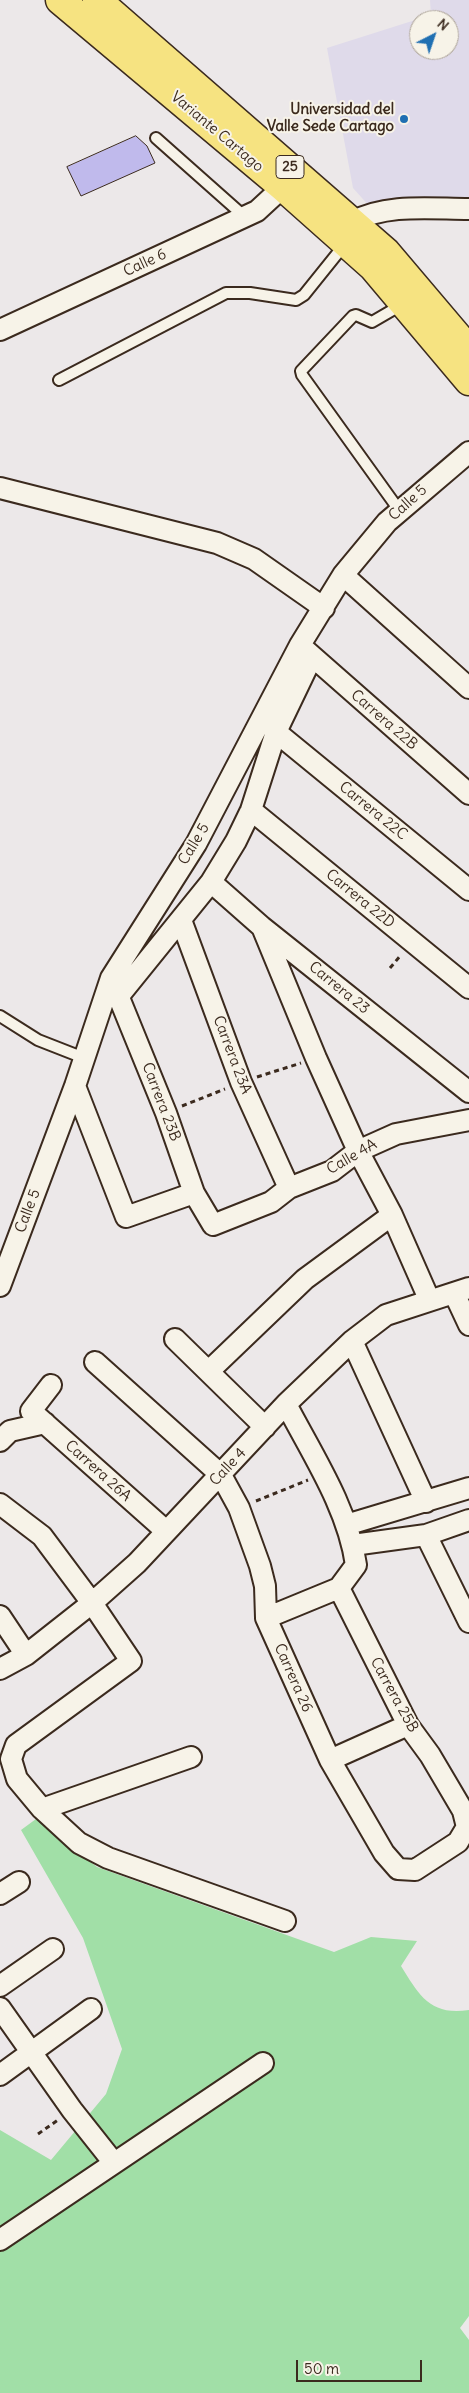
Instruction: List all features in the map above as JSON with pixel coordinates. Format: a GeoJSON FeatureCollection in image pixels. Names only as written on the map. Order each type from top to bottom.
{"type":"FeatureCollection","features":[{"type":"Feature","properties":{"kind":"highway","name":"Variante Cartago"},"geometry":{"type":"LineString","coordinates":[[60,0],[283,187],[349,233],[386,252],[469,350]]}},
{"type":"Feature","properties":{"kind":"highway","name":"Variante Cartago"},"geometry":{"type":"LineString","coordinates":[[102,4],[349,233],[373,267],[469,381]]}},
{"type":"Feature","properties":{"kind":"street","name":"Calle 6"},"geometry":{"type":"LineString","coordinates":[[0,330],[257,211],[283,187]]}},
{"type":"Feature","properties":{"kind":"street"},"geometry":{"type":"LineString","coordinates":[[349,233],[368,214],[384,210],[469,208]]}},
{"type":"Feature","properties":{"kind":"street","name":"Calle 5"},"geometry":{"type":"LineString","coordinates":[[0,1286],[84,1058],[115,988],[306,651],[324,608],[343,575],[386,522],[469,452]]}},
{"type":"Feature","properties":{"kind":"street"},"geometry":{"type":"LineString","coordinates":[[0,488],[217,543],[254,559],[324,608]]}},
{"type":"Feature","properties":{"kind":"street"},"geometry":{"type":"LineString","coordinates":[[343,575],[469,688]]}},
{"type":"Feature","properties":{"kind":"street"},"geometry":{"type":"LineString","coordinates":[[115,988],[181,920],[211,882],[236,841],[251,810],[276,732],[306,651]]}},
{"type":"Feature","properties":{"kind":"street","name":"Carrera 22B"},"geometry":{"type":"LineString","coordinates":[[306,651],[469,794]]}},
{"type":"Feature","properties":{"kind":"street","name":"Carrera 22C"},"geometry":{"type":"LineString","coordinates":[[276,732],[469,890]]}},
{"type":"Feature","properties":{"kind":"street","name":"Carrera 22D"},"geometry":{"type":"LineString","coordinates":[[251,810],[469,988]]}},
{"type":"Feature","properties":{"kind":"street","name":"Carrera 23"},"geometry":{"type":"LineString","coordinates":[[211,882],[262,927],[469,1092]]}},
{"type":"Feature","properties":{"kind":"street","name":"Carrera 23A"},"geometry":{"type":"LineString","coordinates":[[181,920],[241,1082],[289,1188]]}},
{"type":"Feature","properties":{"kind":"street"},"geometry":{"type":"LineString","coordinates":[[262,927],[316,1058],[358,1151],[392,1215],[430,1300]]}},
{"type":"Feature","properties":{"kind":"street","name":"Carrera 23B"},"geometry":{"type":"LineString","coordinates":[[115,988],[166,1113],[194,1193],[213,1224]]}},
{"type":"Feature","properties":{"kind":"street"},"geometry":{"type":"LineString","coordinates":[[75,1086],[126,1217],[194,1193]]}},
{"type":"Feature","properties":{"kind":"street","name":"Calle 4A"},"geometry":{"type":"LineString","coordinates":[[213,1224],[271,1202],[289,1188],[332,1171],[358,1151],[396,1134],[469,1120]]}},
{"type":"Feature","properties":{"kind":"street"},"geometry":{"type":"LineString","coordinates":[[209,1371],[306,1279],[392,1215]]}},
{"type":"Feature","properties":{"kind":"street"},"geometry":{"type":"LineString","coordinates":[[462,1290],[469,1325]]}},
{"type":"Feature","properties":{"kind":"street","name":"Calle 4"},"geometry":{"type":"LineString","coordinates":[[0,1669],[26,1655],[92,1603],[137,1563],[286,1404],[352,1341],[386,1315],[462,1290]]}},
{"type":"Feature","properties":{"kind":"street"},"geometry":{"type":"LineString","coordinates":[[175,1339],[265,1427]]}},
{"type":"Feature","properties":{"kind":"street"},"geometry":{"type":"LineString","coordinates":[[352,1341],[426,1502]]}},
{"type":"Feature","properties":{"kind":"street","name":"Carrera 26"},"geometry":{"type":"LineString","coordinates":[[95,1362],[221,1475],[239,1508],[260,1566],[265,1586],[266,1618],[330,1760],[384,1853],[398,1869]]}},
{"type":"Feature","properties":{"kind":"street"},"geometry":{"type":"LineString","coordinates":[[0,1440],[10,1431],[38,1417],[51,1385]]}},
{"type":"Feature","properties":{"kind":"street"},"geometry":{"type":"LineString","coordinates":[[266,1618],[338,1588],[356,1565],[353,1545],[346,1525],[286,1404]]}},
{"type":"Feature","properties":{"kind":"street","name":"Carrera 26A"},"geometry":{"type":"LineString","coordinates":[[38,1417],[166,1531]]}},
{"type":"Feature","properties":{"kind":"street"},"geometry":{"type":"LineString","coordinates":[[346,1525],[469,1488]]}},
{"type":"Feature","properties":{"kind":"street"},"geometry":{"type":"LineString","coordinates":[[0,1504],[42,1536],[92,1603],[131,1661],[16,1745],[10,1759],[17,1780],[42,1809],[80,1844],[108,1858],[285,1920]]}},
{"type":"Feature","properties":{"kind":"street"},"geometry":{"type":"LineString","coordinates":[[353,1545],[426,1535],[469,1520]]}},
{"type":"Feature","properties":{"kind":"street"},"geometry":{"type":"LineString","coordinates":[[426,1535],[469,1622]]}},
{"type":"Feature","properties":{"kind":"street","name":"Carrera 25B"},"geometry":{"type":"LineString","coordinates":[[338,1588],[408,1725],[430,1755],[463,1810],[467,1827],[458,1842],[415,1870],[398,1869]]}},
{"type":"Feature","properties":{"kind":"street"},"geometry":{"type":"LineString","coordinates":[[0,1616],[26,1655]]}},
{"type":"Feature","properties":{"kind":"street"},"geometry":{"type":"LineString","coordinates":[[330,1760],[408,1725]]}},
{"type":"Feature","properties":{"kind":"street"},"geometry":{"type":"LineString","coordinates":[[42,1809],[191,1757]]}},
{"type":"Feature","properties":{"kind":"street"},"geometry":{"type":"LineString","coordinates":[[0,1894],[19,1882]]}},
{"type":"Feature","properties":{"kind":"street"},"geometry":{"type":"LineString","coordinates":[[0,1986],[53,1949]]}},
{"type":"Feature","properties":{"kind":"street"},"geometry":{"type":"LineString","coordinates":[[0,2008],[72,2110],[114,2164]]}},
{"type":"Feature","properties":{"kind":"street"},"geometry":{"type":"LineString","coordinates":[[0,2075],[91,2008]]}},
{"type":"Feature","properties":{"kind":"street"},"geometry":{"type":"LineString","coordinates":[[0,2240],[264,2063]]}},
{"type":"Feature","properties":{"kind":"lane"},"geometry":{"type":"LineString","coordinates":[[156,138],[245,217]]}},
{"type":"Feature","properties":{"kind":"lane"},"geometry":{"type":"LineString","coordinates":[[58,380],[226,294],[250,293],[296,300],[304,296],[349,233]]}},
{"type":"Feature","properties":{"kind":"lane"},"geometry":{"type":"LineString","coordinates":[[399,510],[301,371],[352,316],[356,315],[372,322],[404,303]]}},
{"type":"Feature","properties":{"kind":"lane"},"geometry":{"type":"LineString","coordinates":[[0,1016],[42,1041],[84,1058]]}},
{"type":"Feature","properties":{"kind":"path"},"geometry":{"type":"LineString","coordinates":[[239,1508],[322,1474]]}},
{"type":"Feature","properties":{"kind":"path"},"geometry":{"type":"LineString","coordinates":[[38,2134],[72,2110]]}},
{"type":"Feature","properties":{"kind":"shaded area","name":"Universidad del Valle Sede Cartago"},"geometry":{"type":"Polygon","coordinates":[[[430,0],[469,0],[469,207],[371,208],[353,188],[327,48],[409,22],[409,60],[459,60],[459,10],[431,10],[430,0]]]}},
{"type":"Feature","properties":{"kind":"green space"},"geometry":{"type":"Polygon","coordinates":[[[36,1819],[97,1867],[334,1952],[371,1937],[417,1941],[401,1966],[420,1994],[427,2001],[444,2010],[469,2010],[469,2316],[460,2328],[469,2340],[469,2393],[0,2393],[0,2130],[51,2160],[106,2094],[122,2049],[83,1938],[21,1830],[36,1819]]]}},
{"type":"Feature","properties":{"kind":"building"},"geometry":{"type":"Polygon","coordinates":[[[136,136],[147,146],[155,163],[81,196],[67,167],[136,136]]]}},
{"type":"Feature","properties":{"kind":"place","name":"Universidad del Valle Sede Cartago"},"geometry":{"type":"Point","coordinates":[404,119]}}]}
